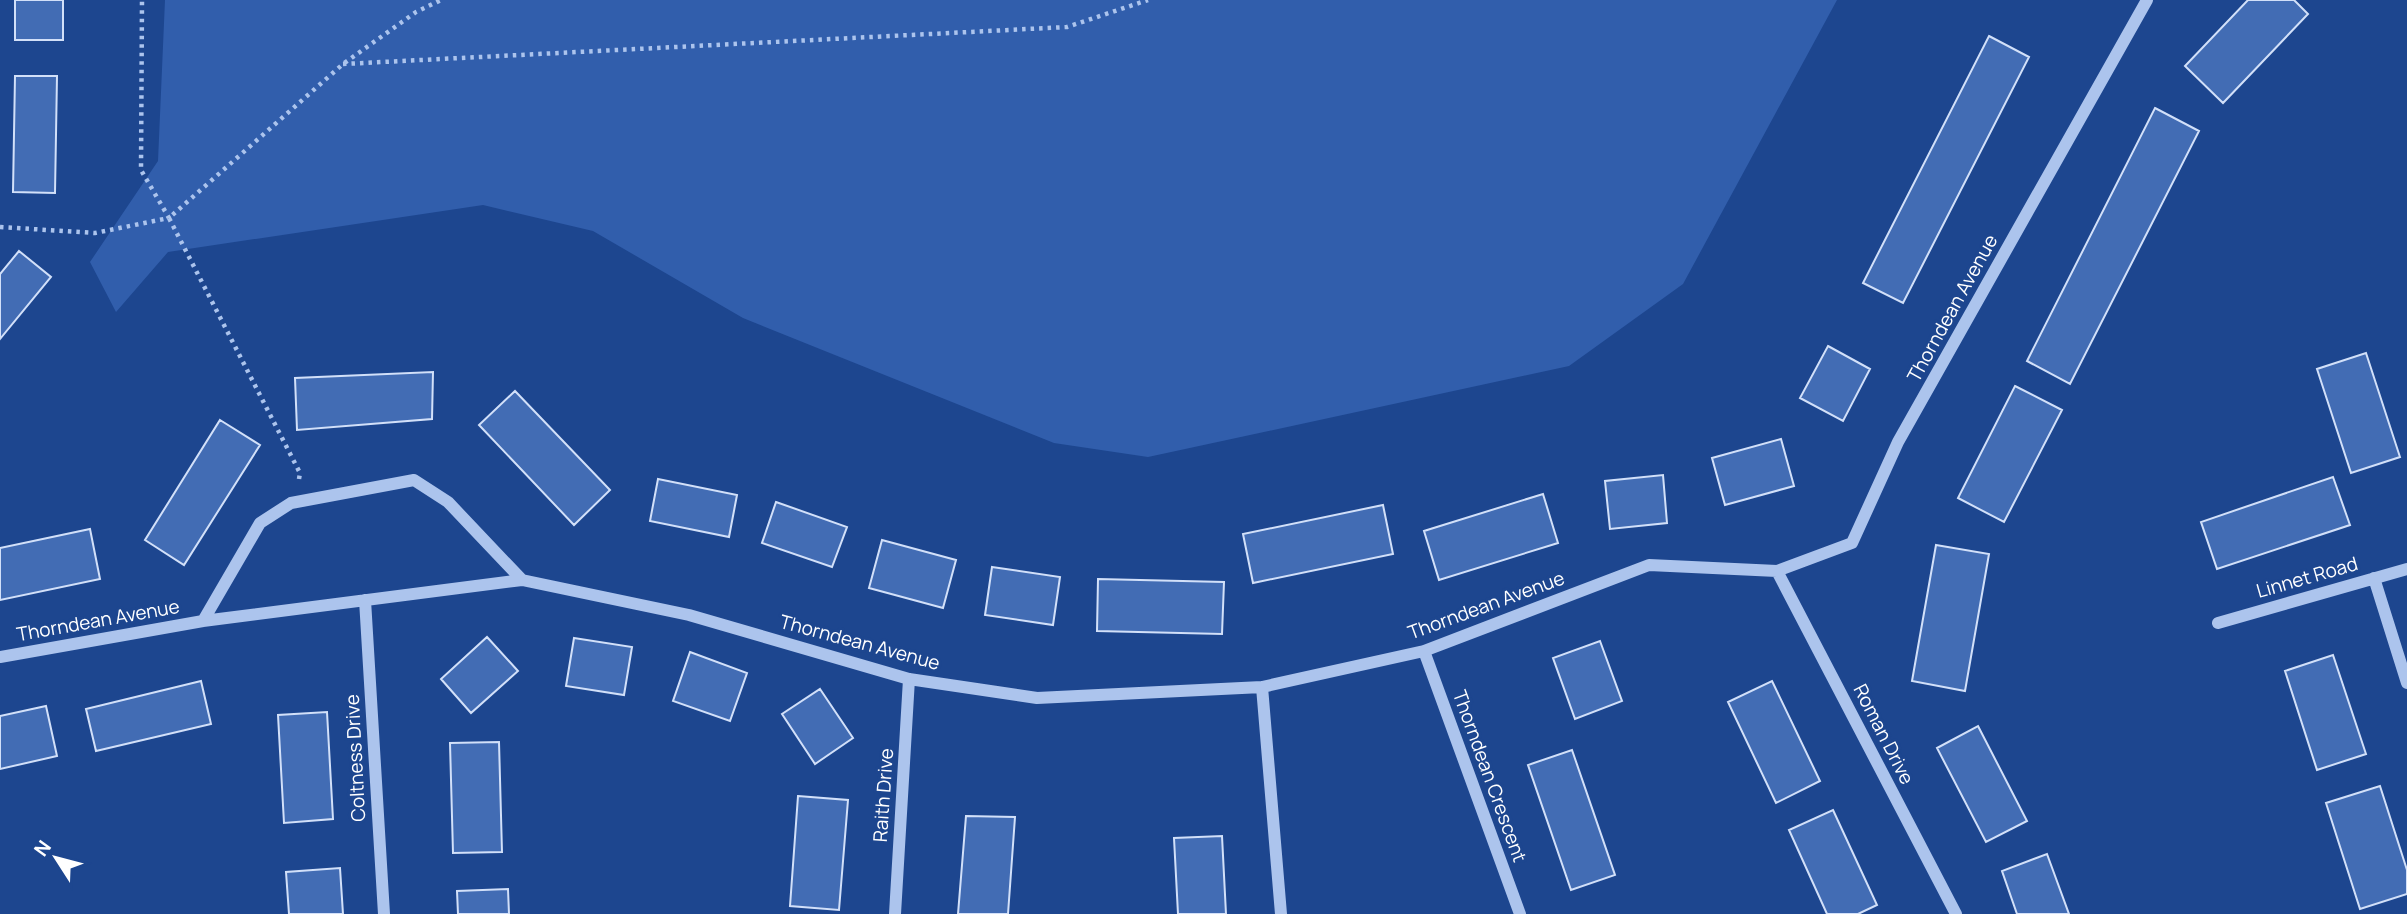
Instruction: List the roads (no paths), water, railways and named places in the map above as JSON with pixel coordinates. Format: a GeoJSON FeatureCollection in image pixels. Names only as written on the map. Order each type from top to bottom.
{"type":"FeatureCollection","features":[{"type":"Feature","properties":{"kind":"street","name":"Thorndean Avenue"},"geometry":{"type":"LineString","coordinates":[[0,657],[202,621],[522,580],[689,615],[909,679],[1037,698],[1262,687],[1424,651],[1649,565],[1777,571],[1852,543],[1898,442],[2147,0]]}},
{"type":"Feature","properties":{"kind":"street","name":"Thorndean Avenue"},"geometry":{"type":"LineString","coordinates":[[202,621],[260,523],[291,503],[414,480],[448,502],[522,580]]}},
{"type":"Feature","properties":{"kind":"street","name":"Linnet Road"},"geometry":{"type":"LineString","coordinates":[[2218,623],[2407,569]]}},
{"type":"Feature","properties":{"kind":"street","name":"Roman Drive"},"geometry":{"type":"LineString","coordinates":[[1777,571],[1956,914]]}},
{"type":"Feature","properties":{"kind":"street"},"geometry":{"type":"LineString","coordinates":[[2374,578],[2407,683]]}},
{"type":"Feature","properties":{"kind":"street","name":"Coltness Drive"},"geometry":{"type":"LineString","coordinates":[[365,600],[384,914]]}},
{"type":"Feature","properties":{"kind":"street","name":"Thorndean Crescent"},"geometry":{"type":"LineString","coordinates":[[1424,651],[1520,914]]}},
{"type":"Feature","properties":{"kind":"street","name":"Raith Drive"},"geometry":{"type":"LineString","coordinates":[[895,914],[909,679]]}},
{"type":"Feature","properties":{"kind":"street"},"geometry":{"type":"LineString","coordinates":[[1262,687],[1281,914]]}}]}
